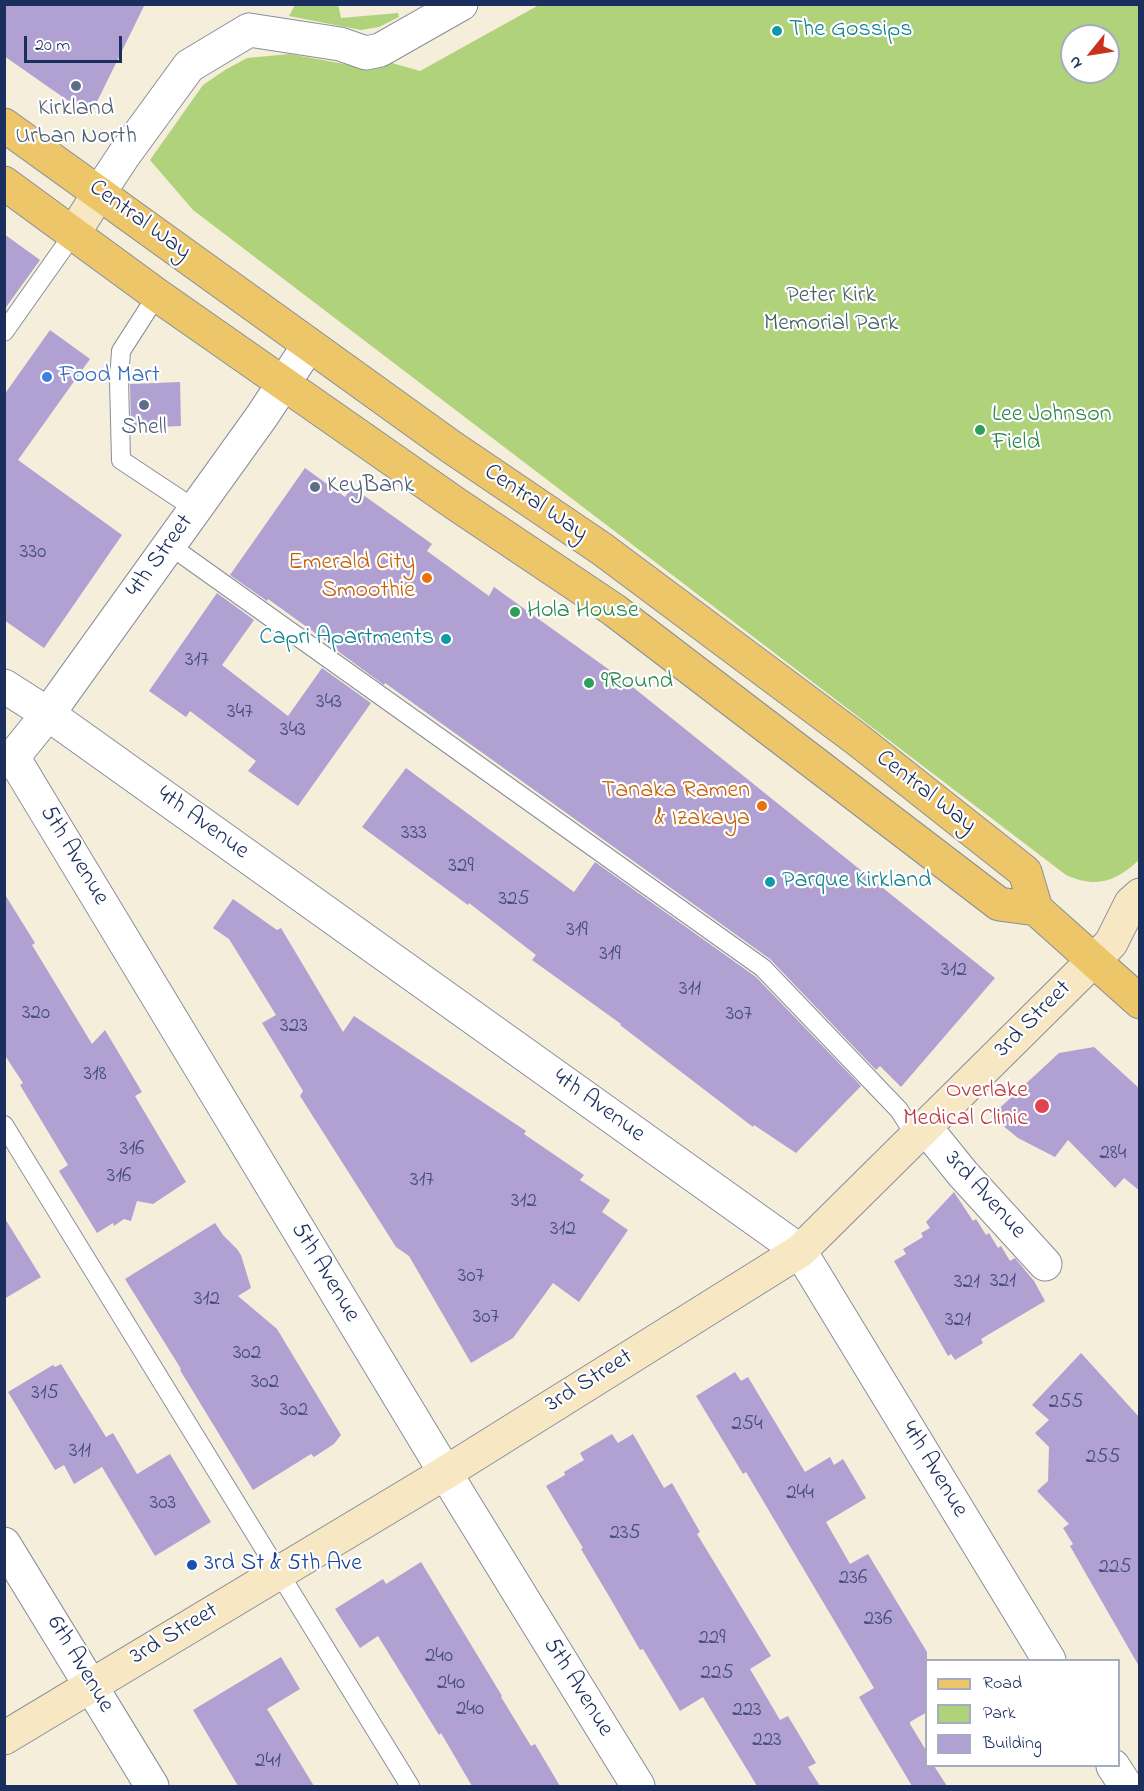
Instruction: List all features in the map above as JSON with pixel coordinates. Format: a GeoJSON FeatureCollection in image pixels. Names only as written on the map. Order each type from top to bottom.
{"type":"FeatureCollection","features":[{"type":"Feature","properties":{"kind":"main road","name":"Central Way"},"geometry":{"type":"LineString","coordinates":[[4,125],[450,446],[602,549],[858,740],[1025,872],[1036,909],[999,904],[614,610],[456,504],[157,295],[4,183]]}},
{"type":"Feature","properties":{"kind":"main road"},"geometry":{"type":"LineString","coordinates":[[1036,909],[1115,946],[1140,1002]]}},
{"type":"Feature","properties":{"kind":"street"},"geometry":{"type":"LineString","coordinates":[[74,233],[99,192],[189,66],[245,17],[366,53],[380,50],[461,4]]}},
{"type":"Feature","properties":{"kind":"street","name":"4th Street"},"geometry":{"type":"LineString","coordinates":[[9,759],[48,714],[309,345]]}},
{"type":"Feature","properties":{"kind":"street","name":"4th Avenue"},"geometry":{"type":"LineString","coordinates":[[4,686],[48,714],[800,1251],[1048,1659]]}},
{"type":"Feature","properties":{"kind":"street","name":"5th Avenue"},"geometry":{"type":"LineString","coordinates":[[9,759],[638,1786]]}},
{"type":"Feature","properties":{"kind":"street","name":"3rd Street"},"geometry":{"type":"LineString","coordinates":[[4,1738],[445,1473],[800,1251],[1115,946],[1131,903],[1140,895]]}},
{"type":"Feature","properties":{"kind":"street","name":"3rd Avenue"},"geometry":{"type":"LineString","coordinates":[[921,1132],[963,1174],[1045,1264]]}},
{"type":"Feature","properties":{"kind":"street","name":"6th Avenue"},"geometry":{"type":"LineString","coordinates":[[4,1544],[152,1786]]}},
{"type":"Feature","properties":{"kind":"street"},"geometry":{"type":"LineString","coordinates":[[1114,1767],[1126,1786]]}},
{"type":"Feature","properties":{"kind":"lane"},"geometry":{"type":"LineString","coordinates":[[4,332],[74,233]]}},
{"type":"Feature","properties":{"kind":"lane"},"geometry":{"type":"LineString","coordinates":[[157,295],[121,351],[119,380],[121,460],[195,509]]}},
{"type":"Feature","properties":{"kind":"lane"},"geometry":{"type":"LineString","coordinates":[[169,545],[763,968],[921,1132]]}},
{"type":"Feature","properties":{"kind":"lane"},"geometry":{"type":"LineString","coordinates":[[4,1125],[410,1786]]}},
{"type":"Feature","properties":{"kind":"green space"},"geometry":{"type":"Polygon","coordinates":[[[338,4],[341,18],[398,13],[399,17],[379,27],[361,30],[289,16],[295,5],[338,4]]]}},
{"type":"Feature","properties":{"kind":"green space","name":"Peter Kirk Memorial Park"},"geometry":{"type":"Polygon","coordinates":[[[539,5],[1139,5],[1139,860],[1122,873],[1106,881],[1087,882],[1066,875],[193,210],[150,160],[203,85],[247,58],[290,54],[355,66],[392,63],[420,71],[539,5]]]}},
{"type":"Feature","properties":{"kind":"building","name":"Kirkland Urban North"},"geometry":{"type":"Polygon","coordinates":[[[4,4],[145,4],[90,116],[4,56],[4,4]]]}},
{"type":"Feature","properties":{"kind":"building"},"geometry":{"type":"Polygon","coordinates":[[[4,234],[40,260],[4,310],[4,234]]]}},
{"type":"Feature","properties":{"kind":"building"},"geometry":{"type":"Polygon","coordinates":[[[50,330],[90,359],[18,460],[122,535],[44,648],[4,620],[4,395],[50,330]]]}},
{"type":"Feature","properties":{"kind":"building","name":"Shell"},"geometry":{"type":"Polygon","coordinates":[[[180,382],[181,426],[131,428],[130,384],[180,382]]]}},
{"type":"Feature","properties":{"kind":"building"},"geometry":{"type":"Polygon","coordinates":[[[305,468],[345,497],[352,487],[432,544],[427,551],[489,596],[494,587],[629,684],[995,978],[901,1087],[880,1066],[876,1070],[770,959],[385,683],[384,685],[268,599],[267,601],[230,575],[305,468]]]}},
{"type":"Feature","properties":{"kind":"building"},"geometry":{"type":"Polygon","coordinates":[[[217,593],[254,620],[222,665],[288,716],[322,668],[371,703],[298,806],[248,771],[256,761],[190,711],[186,717],[149,691],[217,593]]]}},
{"type":"Feature","properties":{"kind":"building"},"geometry":{"type":"Polygon","coordinates":[[[406,768],[574,892],[595,862],[756,977],[861,1086],[796,1153],[754,1125],[753,1127],[621,1024],[532,960],[536,955],[469,903],[468,905],[362,827],[406,768]]]}},
{"type":"Feature","properties":{"kind":"building"},"geometry":{"type":"Polygon","coordinates":[[[4,893],[35,943],[32,945],[92,1044],[105,1030],[142,1092],[135,1096],[186,1182],[153,1204],[137,1201],[131,1221],[124,1219],[97,1233],[59,1171],[68,1165],[20,1085],[23,1083],[4,1054],[4,893]]]}},
{"type":"Feature","properties":{"kind":"building"},"geometry":{"type":"Polygon","coordinates":[[[233,899],[277,930],[281,928],[343,1032],[354,1016],[526,1131],[524,1134],[584,1175],[580,1180],[610,1200],[602,1212],[628,1230],[579,1302],[553,1283],[513,1338],[471,1363],[409,1256],[396,1247],[300,1096],[303,1091],[262,1023],[276,1015],[229,939],[213,928],[233,899]]]}},
{"type":"Feature","properties":{"kind":"building"},"geometry":{"type":"Polygon","coordinates":[[[1094,1047],[1140,1089],[1140,1191],[1124,1178],[1115,1188],[1068,1140],[1055,1157],[1018,1138],[991,1116],[1059,1053],[1094,1047]]]}},
{"type":"Feature","properties":{"kind":"building"},"geometry":{"type":"Polygon","coordinates":[[[954,1192],[973,1221],[976,1219],[986,1235],[989,1233],[998,1248],[1001,1246],[1010,1261],[1015,1258],[1034,1281],[1045,1301],[981,1339],[983,1343],[955,1360],[951,1354],[948,1356],[894,1261],[906,1254],[903,1249],[923,1237],[921,1233],[930,1228],[926,1222],[954,1192]]]}},
{"type":"Feature","properties":{"kind":"building"},"geometry":{"type":"Polygon","coordinates":[[[4,1217],[41,1277],[4,1299],[4,1217]]]}},
{"type":"Feature","properties":{"kind":"building"},"geometry":{"type":"Polygon","coordinates":[[[215,1223],[241,1255],[251,1288],[238,1296],[277,1329],[341,1435],[334,1444],[314,1457],[311,1454],[253,1490],[125,1279],[215,1223]]]}},
{"type":"Feature","properties":{"kind":"building"},"geometry":{"type":"Polygon","coordinates":[[[1081,1353],[1140,1418],[1140,1668],[1070,1546],[1073,1544],[1063,1528],[1069,1524],[1037,1491],[1048,1481],[1049,1447],[1035,1433],[1049,1420],[1032,1405],[1081,1353]]]}},
{"type":"Feature","properties":{"kind":"building"},"geometry":{"type":"Polygon","coordinates":[[[61,1364],[106,1437],[113,1433],[137,1474],[170,1454],[211,1522],[155,1556],[102,1467],[74,1484],[64,1465],[55,1470],[8,1392],[53,1365],[55,1367],[61,1364]]]}},
{"type":"Feature","properties":{"kind":"building"},"geometry":{"type":"Polygon","coordinates":[[[735,1372],[741,1381],[748,1377],[805,1472],[830,1457],[834,1465],[843,1459],[866,1498],[826,1522],[850,1564],[868,1554],[927,1652],[925,1713],[910,1724],[925,1749],[925,1767],[935,1767],[947,1786],[912,1786],[859,1697],[874,1688],[746,1472],[743,1474],[696,1396],[735,1372]]]}},
{"type":"Feature","properties":{"kind":"building"},"geometry":{"type":"Polygon","coordinates":[[[612,1434],[618,1443],[633,1434],[664,1488],[672,1483],[700,1532],[697,1534],[771,1656],[750,1669],[780,1720],[788,1716],[816,1763],[808,1767],[820,1786],[757,1786],[703,1697],[680,1711],[643,1649],[640,1650],[546,1486],[584,1460],[580,1453],[612,1434]]]}},
{"type":"Feature","properties":{"kind":"building"},"geometry":{"type":"Polygon","coordinates":[[[421,1562],[531,1746],[535,1744],[560,1786],[472,1786],[441,1733],[439,1735],[378,1636],[360,1648],[335,1609],[383,1579],[386,1584],[421,1562]]]}},
{"type":"Feature","properties":{"kind":"building"},"geometry":{"type":"Polygon","coordinates":[[[281,1657],[300,1689],[267,1709],[314,1786],[238,1786],[193,1710],[281,1657]]]}},
{"type":"Feature","properties":{"kind":"place","name":"The Gossips"},"geometry":{"type":"Point","coordinates":[777,31]}},
{"type":"Feature","properties":{"kind":"place","name":"Kirkland Urban North"},"geometry":{"type":"Point","coordinates":[76,86]}},
{"type":"Feature","properties":{"kind":"place","name":"Food Mart"},"geometry":{"type":"Point","coordinates":[47,377]}},
{"type":"Feature","properties":{"kind":"place","name":"Shell"},"geometry":{"type":"Point","coordinates":[144,405]}},
{"type":"Feature","properties":{"kind":"place","name":"Lee Johnson Field"},"geometry":{"type":"Point","coordinates":[980,430]}},
{"type":"Feature","properties":{"kind":"place","name":"KeyBank"},"geometry":{"type":"Point","coordinates":[315,487]}},
{"type":"Feature","properties":{"kind":"place","name":"Emerald City Smoothie"},"geometry":{"type":"Point","coordinates":[427,578]}},
{"type":"Feature","properties":{"kind":"place","name":"Hola House"},"geometry":{"type":"Point","coordinates":[515,612]}},
{"type":"Feature","properties":{"kind":"place","name":"Capri Apartments"},"geometry":{"type":"Point","coordinates":[446,639]}},
{"type":"Feature","properties":{"kind":"place","name":"9Round"},"geometry":{"type":"Point","coordinates":[589,683]}},
{"type":"Feature","properties":{"kind":"place","name":"Tanaka Ramen & Izakaya"},"geometry":{"type":"Point","coordinates":[762,806]}},
{"type":"Feature","properties":{"kind":"place","name":"Parque Kirkland"},"geometry":{"type":"Point","coordinates":[770,882]}},
{"type":"Feature","properties":{"kind":"place","name":"Overlake Medical Clinic"},"geometry":{"type":"Point","coordinates":[1042,1106]}},
{"type":"Feature","properties":{"kind":"place","name":"3rd St & 5th Ave"},"geometry":{"type":"Point","coordinates":[192,1565]}}]}
